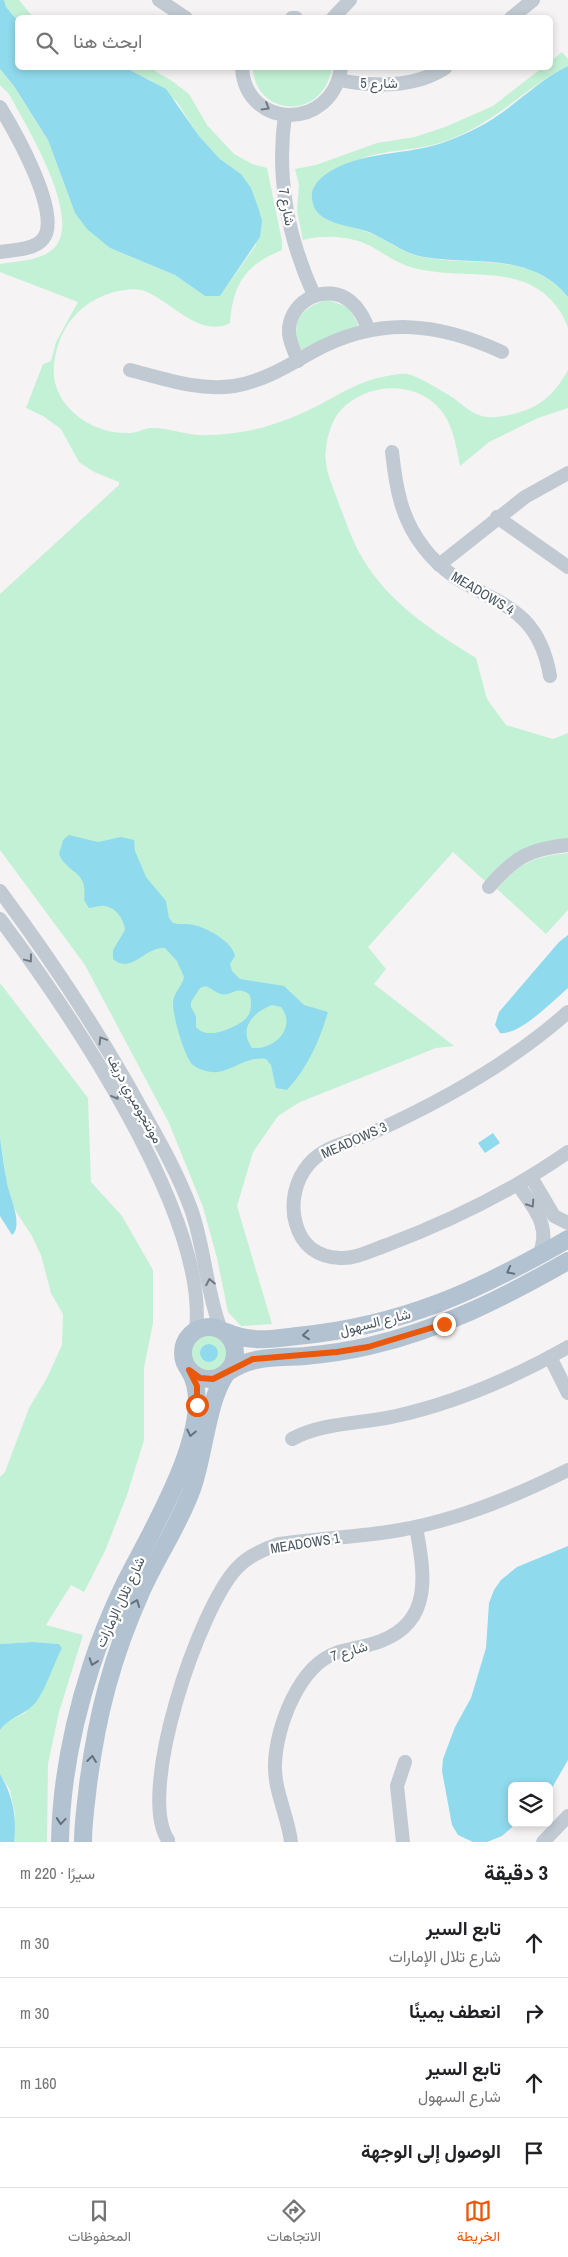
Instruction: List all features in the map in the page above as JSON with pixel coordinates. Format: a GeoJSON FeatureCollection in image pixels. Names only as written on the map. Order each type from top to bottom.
{"type":"FeatureCollection","features":[{"type":"Feature","properties":{"kind":"main road","name":"شارع السهول"},"geometry":{"type":"LineString","coordinates":[[224,1331],[242,1338],[258,1340],[337,1332],[371,1325],[438,1305],[538,1257],[568,1239]]}},
{"type":"Feature","properties":{"kind":"main road","name":"شارع السهول"},"geometry":{"type":"LineString","coordinates":[[227,1373],[253,1359],[337,1352],[400,1338],[444,1324],[486,1305],[568,1261]]}},
{"type":"Feature","properties":{"kind":"main road"},"geometry":{"type":"LineString","coordinates":[[209,1327],[224,1331],[231,1338],[236,1352],[233,1366],[227,1373],[207,1379],[189,1370],[183,1356],[183,1348],[186,1341],[196,1330],[209,1327]]}},
{"type":"Feature","properties":{"kind":"main road","name":"شارع تلال الإمارات"},"geometry":{"type":"LineString","coordinates":[[60,1842],[62,1801],[73,1738],[91,1668],[117,1601],[163,1514],[188,1446],[198,1396],[194,1378],[189,1370]]}},
{"type":"Feature","properties":{"kind":"main road","name":"شارع تلال الإمارات"},"geometry":{"type":"LineString","coordinates":[[83,1842],[94,1742],[108,1678],[141,1591],[179,1521],[193,1487],[204,1450],[217,1388],[227,1373]]}},
{"type":"Feature","properties":{"kind":"street"},"geometry":{"type":"LineString","coordinates":[[159,0],[182,15]]}},
{"type":"Feature","properties":{"kind":"street"},"geometry":{"type":"LineString","coordinates":[[336,15],[350,0]]}},
{"type":"Feature","properties":{"kind":"street"},"geometry":{"type":"LineString","coordinates":[[515,15],[534,0]]}},
{"type":"Feature","properties":{"kind":"street"},"geometry":{"type":"LineString","coordinates":[[242,70],[248,91],[258,102],[270,111],[285,115],[299,115],[318,107],[333,92],[340,74]]}},
{"type":"Feature","properties":{"kind":"street","name":"شارع 5"},"geometry":{"type":"LineString","coordinates":[[340,74],[367,85],[402,84],[423,78],[441,70]]}},
{"type":"Feature","properties":{"kind":"street"},"geometry":{"type":"LineString","coordinates":[[0,108],[21,143],[34,171],[48,220],[47,233],[34,246],[0,252]]}},
{"type":"Feature","properties":{"kind":"street","name":"شارع 7"},"geometry":{"type":"LineString","coordinates":[[285,115],[281,157],[284,197],[298,256],[314,296]]}},
{"type":"Feature","properties":{"kind":"street"},"geometry":{"type":"LineString","coordinates":[[298,361],[290,339],[291,318],[304,301],[314,296],[331,294],[349,300],[358,308],[369,330]]}},
{"type":"Feature","properties":{"kind":"street"},"geometry":{"type":"LineString","coordinates":[[130,370],[188,384],[210,387],[234,386],[256,381],[332,342],[369,330],[396,326],[424,327],[452,332],[502,352]]}},
{"type":"Feature","properties":{"kind":"street","name":"MEADOWS 4"},"geometry":{"type":"LineString","coordinates":[[392,452],[398,496],[404,515],[417,539],[439,564],[476,590],[514,610],[528,622],[546,654],[550,676]]}},
{"type":"Feature","properties":{"kind":"street","name":"MEADOWS 4"},"geometry":{"type":"LineString","coordinates":[[439,564],[525,497],[568,473]]}},
{"type":"Feature","properties":{"kind":"street"},"geometry":{"type":"LineString","coordinates":[[497,517],[568,568]]}},
{"type":"Feature","properties":{"kind":"street"},"geometry":{"type":"LineString","coordinates":[[489,887],[504,870],[520,857],[539,849],[568,845]]}},
{"type":"Feature","properties":{"kind":"street","name":"مونتجوميري دريف"},"geometry":{"type":"LineString","coordinates":[[0,891],[48,955],[92,1023],[120,1070],[179,1182],[200,1235],[224,1331]]}},
{"type":"Feature","properties":{"kind":"street","name":"مونتجوميري دريف"},"geometry":{"type":"LineString","coordinates":[[0,920],[34,964],[102,1072],[165,1191],[181,1232],[190,1266],[198,1309],[196,1330]]}},
{"type":"Feature","properties":{"kind":"street","name":"MEADOWS 3"},"geometry":{"type":"LineString","coordinates":[[568,1012],[538,1036],[472,1081],[375,1132],[321,1153],[309,1164],[301,1176],[295,1191],[294,1218],[298,1230],[312,1251],[326,1256],[342,1258],[357,1256],[407,1238],[518,1185],[568,1152]]}},
{"type":"Feature","properties":{"kind":"street"},"geometry":{"type":"LineString","coordinates":[[531,1177],[548,1220],[544,1242],[538,1257]]}},
{"type":"Feature","properties":{"kind":"street"},"geometry":{"type":"LineString","coordinates":[[518,1185],[548,1220],[568,1224]]}},
{"type":"Feature","properties":{"kind":"street"},"geometry":{"type":"LineString","coordinates":[[292,1439],[316,1429],[394,1417],[439,1404],[483,1388],[568,1347]]}},
{"type":"Feature","properties":{"kind":"street"},"geometry":{"type":"LineString","coordinates":[[550,1357],[568,1393]]}},
{"type":"Feature","properties":{"kind":"street","name":"MEADOWS 1"},"geometry":{"type":"LineString","coordinates":[[168,1840],[162,1829],[159,1811],[163,1768],[172,1718],[186,1670],[205,1622],[219,1593],[232,1573],[250,1557],[263,1549],[279,1544],[416,1527],[512,1496],[568,1470]]}},
{"type":"Feature","properties":{"kind":"street","name":"شارع 7"},"geometry":{"type":"LineString","coordinates":[[291,1842],[288,1822],[276,1781],[275,1764],[278,1746],[294,1695],[304,1677],[318,1663],[336,1653],[383,1640],[394,1634],[413,1615],[423,1590],[424,1576],[416,1527]]}},
{"type":"Feature","properties":{"kind":"street"},"geometry":{"type":"LineString","coordinates":[[403,1842],[397,1786],[405,1762]]}},
{"type":"Feature","properties":{"kind":"street"},"geometry":{"type":"LineString","coordinates":[[543,1842],[568,1816]]}},
{"type":"Feature","properties":{"kind":"green space"},"geometry":{"type":"Polygon","coordinates":[[[4,0],[19,0],[31,15],[15,15],[15,18],[6,7],[4,0]]]}},
{"type":"Feature","properties":{"kind":"green space"},"geometry":{"type":"Polygon","coordinates":[[[562,52],[568,59],[568,66],[540,82],[473,129],[436,144],[366,157],[337,169],[318,181],[326,219],[370,233],[405,252],[418,256],[516,266],[534,272],[552,282],[568,297],[568,328],[561,313],[551,300],[538,289],[524,282],[498,276],[445,273],[418,269],[400,263],[366,244],[339,237],[303,240],[297,211],[299,185],[295,169],[316,165],[377,143],[415,137],[445,127],[493,106],[539,70],[553,70],[553,59],[562,52]]]}},
{"type":"Feature","properties":{"kind":"green space"},"geometry":{"type":"Polygon","coordinates":[[[0,69],[14,86],[48,140],[75,213],[110,248],[175,275],[205,296],[220,296],[256,245],[241,174],[220,159],[199,136],[177,102],[153,82],[130,70],[153,70],[172,81],[189,94],[207,125],[234,154],[252,164],[267,168],[282,241],[282,250],[250,269],[243,278],[234,297],[230,323],[219,327],[207,326],[196,322],[153,295],[139,289],[114,292],[102,296],[81,309],[66,328],[54,364],[54,379],[58,392],[76,415],[101,429],[116,432],[132,433],[156,428],[199,435],[230,433],[275,424],[305,412],[360,384],[377,378],[405,374],[412,375],[430,384],[477,414],[495,417],[516,413],[536,406],[554,390],[568,370],[568,408],[538,418],[489,442],[460,466],[453,435],[443,413],[428,398],[416,392],[389,388],[375,390],[350,402],[340,411],[332,424],[325,456],[329,477],[353,539],[374,575],[399,603],[444,638],[476,658],[487,699],[506,725],[553,739],[568,733],[568,840],[541,844],[522,851],[505,862],[486,882],[453,852],[368,947],[386,969],[374,984],[454,1046],[436,1048],[300,1102],[278,1116],[253,1152],[237,1206],[272,1324],[241,1326],[228,1312],[217,1258],[203,1207],[169,1123],[85,965],[0,850],[0,594],[119,485],[119,482],[94,472],[79,462],[61,429],[43,416],[26,408],[43,364],[51,361],[56,342],[78,302],[0,272],[0,264],[43,256],[54,248],[61,234],[62,216],[49,171],[9,94],[0,85],[0,69]]]}},
{"type":"Feature","properties":{"kind":"green space"},"geometry":{"type":"Polygon","coordinates":[[[253,70],[332,70],[325,87],[315,99],[302,105],[288,106],[275,103],[264,95],[256,84],[253,70]]]}},
{"type":"Feature","properties":{"kind":"green space"},"geometry":{"type":"Polygon","coordinates":[[[328,300],[348,307],[358,324],[356,328],[304,351],[297,340],[296,331],[300,317],[311,307],[328,300]]]}},
{"type":"Feature","properties":{"kind":"green space"},"geometry":{"type":"Polygon","coordinates":[[[568,853],[568,910],[546,934],[497,889],[513,873],[528,862],[568,853]]]}},
{"type":"Feature","properties":{"kind":"green space"},"geometry":{"type":"Polygon","coordinates":[[[0,983],[88,1098],[91,1182],[122,1216],[153,1270],[153,1323],[144,1368],[144,1440],[127,1495],[105,1551],[84,1592],[71,1585],[46,1625],[83,1635],[59,1712],[48,1764],[47,1842],[14,1842],[15,1814],[10,1790],[0,1774],[0,1730],[5,1723],[25,1713],[62,1648],[59,1644],[33,1642],[0,1644],[0,1477],[5,1472],[29,1408],[47,1378],[62,1345],[63,1314],[51,1293],[41,1255],[32,1236],[15,1210],[7,1185],[0,1137],[0,983]]]}},
{"type":"Feature","properties":{"kind":"green space"},"geometry":{"type":"Polygon","coordinates":[[[209,1332],[224,1338],[230,1353],[224,1368],[209,1374],[194,1368],[188,1353],[194,1338],[209,1332]]]}},
{"type":"Feature","properties":{"kind":"water"},"geometry":{"type":"Polygon","coordinates":[[[0,0],[4,0],[6,7],[15,18],[15,70],[130,70],[166,89],[199,136],[220,159],[241,174],[251,188],[262,221],[260,237],[220,296],[205,296],[175,275],[110,248],[87,229],[75,213],[48,140],[14,86],[0,69],[0,0]]]}},
{"type":"Feature","properties":{"kind":"water"},"geometry":{"type":"Polygon","coordinates":[[[568,66],[568,297],[549,280],[525,268],[500,263],[437,259],[417,255],[403,250],[369,232],[326,219],[314,207],[312,191],[318,181],[330,171],[360,159],[424,148],[463,135],[493,119],[542,82],[568,66]]]}},
{"type":"Feature","properties":{"kind":"water"},"geometry":{"type":"Polygon","coordinates":[[[69,835],[98,842],[121,837],[134,840],[135,851],[146,877],[166,901],[169,918],[173,923],[191,924],[212,932],[224,940],[233,950],[235,956],[230,964],[232,971],[240,979],[284,986],[304,1005],[328,1012],[312,1054],[287,1090],[276,1088],[271,1065],[266,1059],[253,1059],[218,1072],[205,1071],[193,1065],[182,1044],[173,1008],[176,993],[184,977],[177,961],[165,948],[151,951],[126,964],[113,959],[113,950],[125,930],[123,922],[119,915],[109,907],[89,908],[84,900],[83,883],[59,854],[63,840],[69,835]],[[206,986],[200,988],[191,1002],[191,1007],[196,1016],[196,1027],[199,1030],[208,1033],[220,1032],[238,1025],[247,1018],[251,1009],[250,995],[241,991],[221,994],[206,986]],[[272,1005],[259,1012],[247,1028],[248,1041],[252,1048],[261,1048],[276,1041],[285,1029],[285,1015],[281,1007],[272,1005]]]}},
{"type":"Feature","properties":{"kind":"water"},"geometry":{"type":"Polygon","coordinates":[[[568,935],[568,988],[517,1029],[500,1033],[495,1025],[499,1012],[559,942],[568,935]]]}},
{"type":"Feature","properties":{"kind":"water"},"geometry":{"type":"Polygon","coordinates":[[[493,1133],[500,1143],[485,1153],[478,1143],[493,1133]]]}},
{"type":"Feature","properties":{"kind":"water"},"geometry":{"type":"Polygon","coordinates":[[[0,1137],[7,1183],[15,1210],[17,1225],[12,1235],[0,1216],[0,1137]]]}},
{"type":"Feature","properties":{"kind":"water"},"geometry":{"type":"Polygon","coordinates":[[[209,1344],[215,1347],[218,1353],[215,1359],[209,1362],[203,1359],[200,1353],[203,1347],[209,1344]]]}},
{"type":"Feature","properties":{"kind":"water"},"geometry":{"type":"Polygon","coordinates":[[[568,1546],[568,1760],[553,1786],[553,1782],[508,1782],[508,1827],[512,1827],[502,1836],[487,1842],[473,1842],[458,1835],[452,1825],[442,1771],[443,1759],[455,1727],[471,1698],[486,1648],[489,1603],[494,1590],[501,1580],[517,1567],[568,1546]]]}},
{"type":"Feature","properties":{"kind":"water"},"geometry":{"type":"Polygon","coordinates":[[[33,1642],[59,1644],[62,1648],[36,1702],[0,1730],[0,1644],[33,1642]]]}},
{"type":"Feature","properties":{"kind":"water"},"geometry":{"type":"Polygon","coordinates":[[[0,1774],[8,1790],[13,1807],[15,1824],[14,1842],[0,1842],[0,1774]]]}},
{"type":"Feature","properties":{"kind":"route"},"geometry":{"type":"LineString","coordinates":[[197,1405],[197,1386],[189,1370],[200,1378],[213,1379],[253,1359],[303,1356],[368,1347],[444,1324]]}}]}
